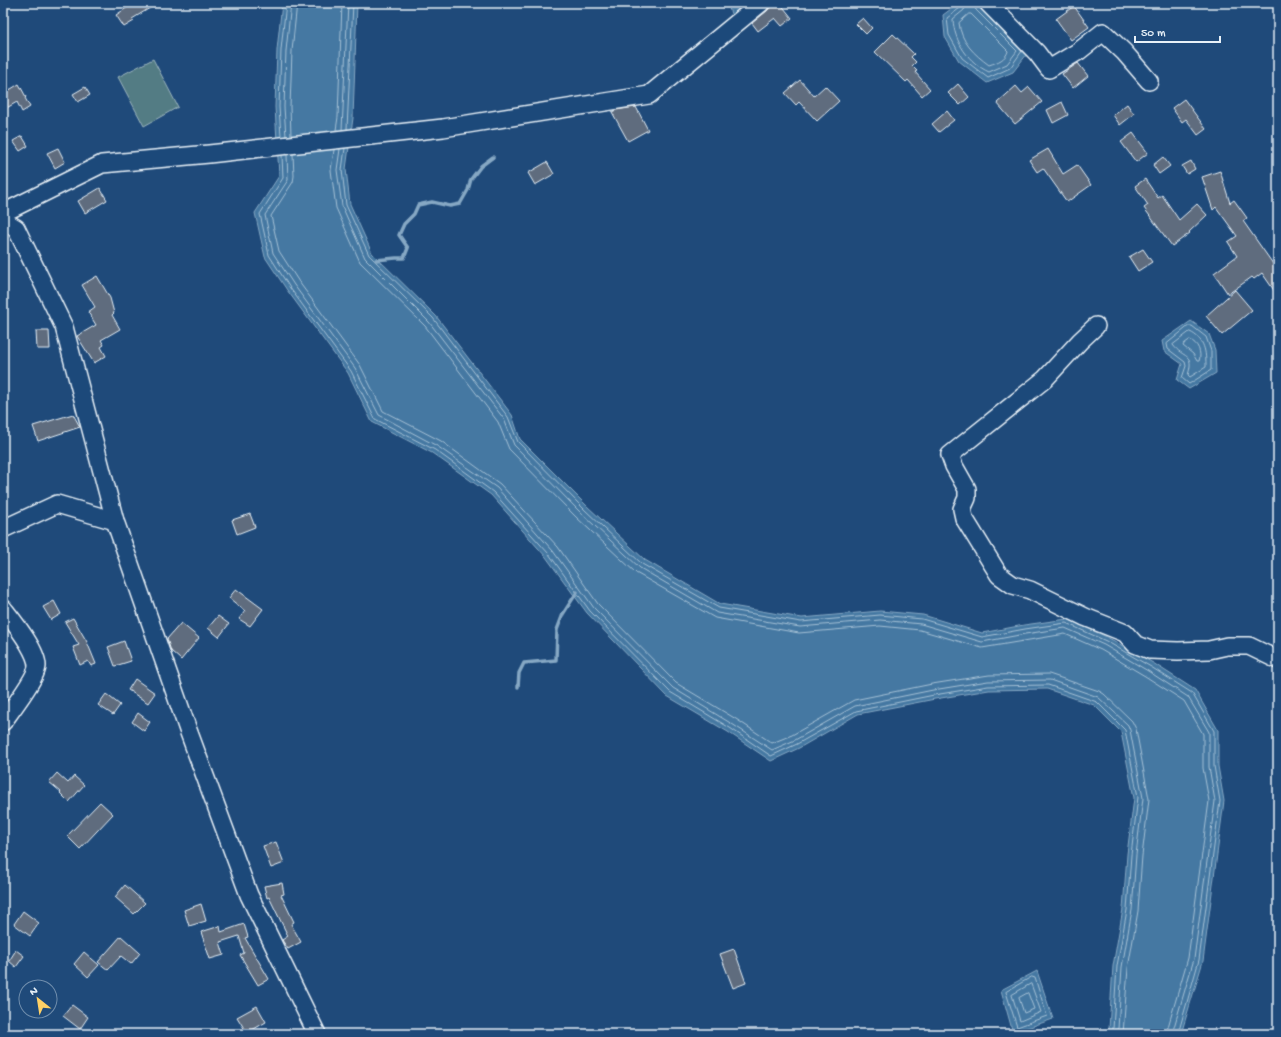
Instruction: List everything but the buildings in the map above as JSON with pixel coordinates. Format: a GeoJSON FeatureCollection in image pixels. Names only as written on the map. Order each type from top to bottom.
{"type":"FeatureCollection","features":[{"type":"Feature","properties":{"kind":"street"},"geometry":{"type":"LineString","coordinates":[[3,213],[102,164],[209,154],[443,128],[649,95],[760,3]]}},
{"type":"Feature","properties":{"kind":"street"},"geometry":{"type":"LineString","coordinates":[[988,3],[1037,53],[1049,69],[1079,51],[1103,32],[1124,52],[1149,81]]}},
{"type":"Feature","properties":{"kind":"street"},"geometry":{"type":"LineString","coordinates":[[3,220],[16,228],[64,327],[115,521],[188,730],[249,895],[317,1034]]}},
{"type":"Feature","properties":{"kind":"street"},"geometry":{"type":"LineString","coordinates":[[1096,326],[1045,379],[950,454],[954,466],[967,489],[967,498],[962,509],[964,518],[999,575],[1013,585],[1030,590],[1085,617],[1125,634],[1135,644],[1150,650],[1178,651],[1208,650],[1227,646],[1249,646],[1278,660]]}},
{"type":"Feature","properties":{"kind":"street"},"geometry":{"type":"LineString","coordinates":[[3,529],[57,504],[115,521]]}},
{"type":"Feature","properties":{"kind":"street"},"geometry":{"type":"LineString","coordinates":[[3,608],[21,631],[32,649],[37,667],[31,681],[3,722]]}},
{"type":"Feature","properties":{"kind":"green space"},"geometry":{"type":"Polygon","coordinates":[[[153,59],[178,107],[144,126],[118,77],[153,59]]]}},
{"type":"Feature","properties":{"kind":"water"},"geometry":{"type":"Polygon","coordinates":[[[282,3],[357,3],[353,118],[346,169],[350,204],[372,253],[436,316],[512,415],[520,439],[587,506],[645,560],[720,604],[802,618],[880,611],[923,615],[982,633],[1067,619],[1107,637],[1153,663],[1195,690],[1218,730],[1218,766],[1224,801],[1203,961],[1181,1034],[1107,1034],[1109,1029],[1113,966],[1123,909],[1127,854],[1134,798],[1121,732],[1094,705],[1047,689],[989,690],[935,699],[858,714],[799,748],[771,761],[728,732],[667,696],[587,613],[546,557],[491,495],[432,453],[372,422],[348,373],[287,290],[265,257],[255,213],[279,176],[275,107],[277,50],[282,3]]]}},
{"type":"Feature","properties":{"kind":"water"},"geometry":{"type":"Polygon","coordinates":[[[727,3],[761,3],[733,19],[727,3]]]}},
{"type":"Feature","properties":{"kind":"water"},"geometry":{"type":"Polygon","coordinates":[[[959,3],[981,3],[1027,54],[1013,72],[987,83],[959,61],[945,37],[943,15],[959,3]]]}},
{"type":"Feature","properties":{"kind":"water"},"geometry":{"type":"Polygon","coordinates":[[[1191,321],[1209,334],[1215,350],[1216,373],[1189,389],[1177,380],[1182,364],[1164,351],[1162,341],[1191,321]]]}},
{"type":"Feature","properties":{"kind":"water"},"geometry":{"type":"Polygon","coordinates":[[[1037,971],[1053,1019],[1013,1033],[1001,990],[1037,971]]]}},
{"type":"Feature","properties":{"kind":"waterway"},"geometry":{"type":"LineString","coordinates":[[376,260],[404,258],[408,248],[399,235],[404,224],[414,214],[418,205],[432,202],[450,206],[460,204],[468,190],[471,179],[481,166],[493,157]]}},
{"type":"Feature","properties":{"kind":"waterway"},"geometry":{"type":"LineString","coordinates":[[518,687],[519,673],[524,663],[556,660],[557,630],[563,614],[577,592]]}}]}
